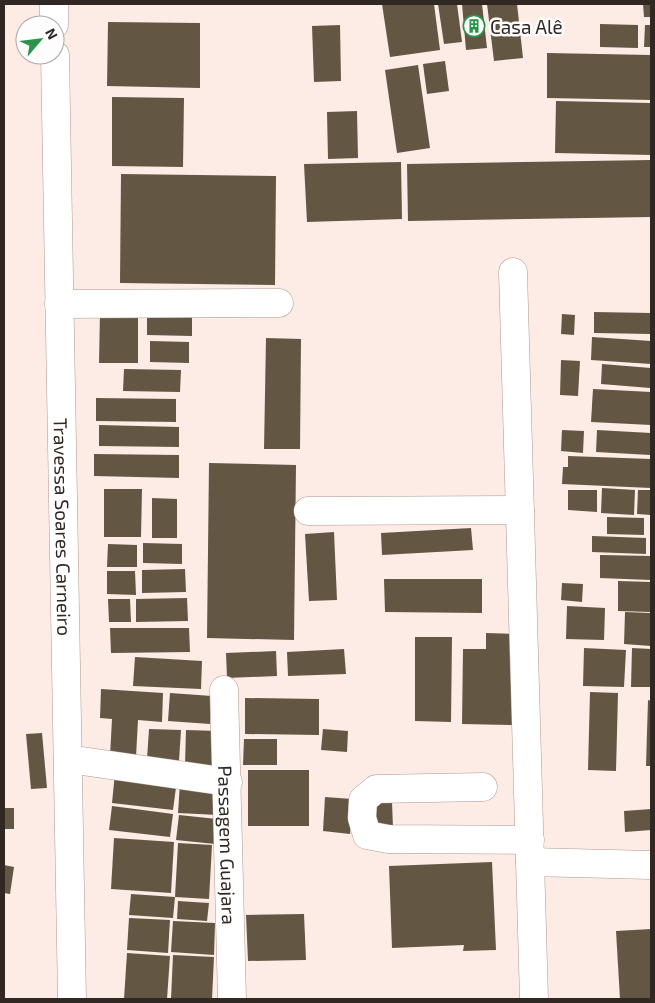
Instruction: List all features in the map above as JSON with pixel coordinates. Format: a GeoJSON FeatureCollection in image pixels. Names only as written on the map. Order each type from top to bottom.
{"type":"FeatureCollection","features":[{"type":"Feature","properties":{"kind":"street","name":"Travessa Soares Carneiro"},"geometry":{"type":"LineString","coordinates":[[55,65],[72,999]]}},
{"type":"Feature","properties":{"kind":"street"},"geometry":{"type":"LineString","coordinates":[[513,272],[534,999]]}},
{"type":"Feature","properties":{"kind":"street"},"geometry":{"type":"LineString","coordinates":[[59,304],[279,303]]}},
{"type":"Feature","properties":{"kind":"street"},"geometry":{"type":"LineString","coordinates":[[308,511],[520,510]]}},
{"type":"Feature","properties":{"kind":"street","name":"Passagem Guajara"},"geometry":{"type":"LineString","coordinates":[[224,690],[228,782],[232,999]]}},
{"type":"Feature","properties":{"kind":"street"},"geometry":{"type":"LineString","coordinates":[[68,759],[228,782]]}},
{"type":"Feature","properties":{"kind":"street"},"geometry":{"type":"LineString","coordinates":[[484,787],[376,789],[363,800],[362,818],[367,835],[388,839],[530,851],[651,865]]}},
{"type":"Feature","properties":{"kind":"building"},"geometry":{"type":"Polygon","coordinates":[[[382,4],[434,4],[440,50],[390,57],[382,4]]]}},
{"type":"Feature","properties":{"kind":"building"},"geometry":{"type":"Polygon","coordinates":[[[438,4],[457,4],[462,42],[444,44],[438,4]]]}},
{"type":"Feature","properties":{"kind":"building","name":"Casa Alê"},"geometry":{"type":"Polygon","coordinates":[[[462,4],[482,4],[487,48],[466,50],[462,4]]]}},
{"type":"Feature","properties":{"kind":"building"},"geometry":{"type":"Polygon","coordinates":[[[487,4],[517,4],[523,58],[494,61],[487,4]]]}},
{"type":"Feature","properties":{"kind":"building"},"geometry":{"type":"Polygon","coordinates":[[[643,4],[651,4],[651,17],[644,17],[643,4]]]}},
{"type":"Feature","properties":{"kind":"building"},"geometry":{"type":"Polygon","coordinates":[[[108,22],[200,23],[200,88],[107,86],[108,22]]]}},
{"type":"Feature","properties":{"kind":"building"},"geometry":{"type":"Polygon","coordinates":[[[600,24],[638,25],[638,48],[600,47],[600,24]]]}},
{"type":"Feature","properties":{"kind":"building"},"geometry":{"type":"Polygon","coordinates":[[[340,25],[341,81],[314,82],[312,26],[340,25]]]}},
{"type":"Feature","properties":{"kind":"building"},"geometry":{"type":"Polygon","coordinates":[[[645,25],[651,25],[651,47],[644,47],[645,25]]]}},
{"type":"Feature","properties":{"kind":"building"},"geometry":{"type":"Polygon","coordinates":[[[547,53],[651,55],[651,100],[547,98],[547,53]]]}},
{"type":"Feature","properties":{"kind":"building"},"geometry":{"type":"Polygon","coordinates":[[[445,61],[449,91],[427,94],[423,64],[445,61]]]}},
{"type":"Feature","properties":{"kind":"building"},"geometry":{"type":"Polygon","coordinates":[[[418,65],[430,148],[397,153],[385,70],[418,65]]]}},
{"type":"Feature","properties":{"kind":"building"},"geometry":{"type":"Polygon","coordinates":[[[112,97],[184,98],[183,167],[112,166],[112,97]]]}},
{"type":"Feature","properties":{"kind":"building"},"geometry":{"type":"Polygon","coordinates":[[[556,101],[651,103],[651,155],[555,153],[556,101]]]}},
{"type":"Feature","properties":{"kind":"building"},"geometry":{"type":"Polygon","coordinates":[[[357,111],[358,158],[328,159],[327,112],[357,111]]]}},
{"type":"Feature","properties":{"kind":"building"},"geometry":{"type":"Polygon","coordinates":[[[651,160],[651,217],[408,221],[407,164],[651,160]]]}},
{"type":"Feature","properties":{"kind":"building"},"geometry":{"type":"Polygon","coordinates":[[[401,162],[402,219],[307,222],[304,164],[401,162]]]}},
{"type":"Feature","properties":{"kind":"building"},"geometry":{"type":"Polygon","coordinates":[[[121,174],[276,176],[275,285],[120,283],[121,174]]]}},
{"type":"Feature","properties":{"kind":"building"},"geometry":{"type":"Polygon","coordinates":[[[100,312],[138,313],[138,363],[99,363],[100,312]]]}},
{"type":"Feature","properties":{"kind":"building"},"geometry":{"type":"Polygon","coordinates":[[[594,312],[651,313],[651,334],[594,333],[594,312]]]}},
{"type":"Feature","properties":{"kind":"building"},"geometry":{"type":"Polygon","coordinates":[[[147,314],[192,315],[192,336],[147,335],[147,314]]]}},
{"type":"Feature","properties":{"kind":"building"},"geometry":{"type":"Polygon","coordinates":[[[562,314],[575,315],[574,335],[561,334],[562,314]]]}},
{"type":"Feature","properties":{"kind":"building"},"geometry":{"type":"Polygon","coordinates":[[[592,337],[651,341],[651,364],[591,360],[592,337]]]}},
{"type":"Feature","properties":{"kind":"building"},"geometry":{"type":"Polygon","coordinates":[[[266,338],[301,339],[300,449],[264,449],[266,338]]]}},
{"type":"Feature","properties":{"kind":"building"},"geometry":{"type":"Polygon","coordinates":[[[150,341],[189,342],[189,363],[150,362],[150,341]]]}},
{"type":"Feature","properties":{"kind":"building"},"geometry":{"type":"Polygon","coordinates":[[[561,360],[580,361],[578,396],[560,395],[561,360]]]}},
{"type":"Feature","properties":{"kind":"building"},"geometry":{"type":"Polygon","coordinates":[[[602,364],[651,368],[650,388],[601,384],[602,364]]]}},
{"type":"Feature","properties":{"kind":"building"},"geometry":{"type":"Polygon","coordinates":[[[124,369],[181,370],[180,392],[123,391],[124,369]]]}},
{"type":"Feature","properties":{"kind":"building"},"geometry":{"type":"Polygon","coordinates":[[[593,389],[651,392],[651,425],[591,422],[593,389]]]}},
{"type":"Feature","properties":{"kind":"building"},"geometry":{"type":"Polygon","coordinates":[[[96,398],[176,399],[176,422],[96,421],[96,398]]]}},
{"type":"Feature","properties":{"kind":"building"},"geometry":{"type":"Polygon","coordinates":[[[99,425],[179,427],[179,447],[99,446],[99,425]]]}},
{"type":"Feature","properties":{"kind":"building"},"geometry":{"type":"Polygon","coordinates":[[[562,430],[584,431],[583,453],[561,451],[562,430]]]}},
{"type":"Feature","properties":{"kind":"building"},"geometry":{"type":"Polygon","coordinates":[[[597,430],[651,433],[651,455],[596,452],[597,430]]]}},
{"type":"Feature","properties":{"kind":"building"},"geometry":{"type":"Polygon","coordinates":[[[94,454],[179,455],[179,478],[94,476],[94,454]]]}},
{"type":"Feature","properties":{"kind":"building"},"geometry":{"type":"Polygon","coordinates":[[[568,456],[651,459],[651,488],[562,484],[563,467],[568,467],[568,456]]]}},
{"type":"Feature","properties":{"kind":"building"},"geometry":{"type":"Polygon","coordinates":[[[209,463],[296,465],[294,640],[207,638],[209,463]]]}},
{"type":"Feature","properties":{"kind":"building"},"geometry":{"type":"Polygon","coordinates":[[[602,488],[635,490],[634,515],[601,513],[602,488]]]}},
{"type":"Feature","properties":{"kind":"building"},"geometry":{"type":"Polygon","coordinates":[[[104,489],[142,489],[141,537],[104,537],[104,489]]]}},
{"type":"Feature","properties":{"kind":"building"},"geometry":{"type":"Polygon","coordinates":[[[568,490],[597,490],[597,512],[568,510],[568,490]]]}},
{"type":"Feature","properties":{"kind":"building"},"geometry":{"type":"Polygon","coordinates":[[[638,490],[651,490],[651,515],[637,514],[638,490]]]}},
{"type":"Feature","properties":{"kind":"building"},"geometry":{"type":"Polygon","coordinates":[[[152,498],[177,499],[177,538],[152,538],[152,498]]]}},
{"type":"Feature","properties":{"kind":"building"},"geometry":{"type":"Polygon","coordinates":[[[607,517],[644,518],[644,535],[607,534],[607,517]]]}},
{"type":"Feature","properties":{"kind":"building"},"geometry":{"type":"Polygon","coordinates":[[[471,528],[473,550],[382,555],[381,533],[471,528]]]}},
{"type":"Feature","properties":{"kind":"building"},"geometry":{"type":"Polygon","coordinates":[[[334,532],[337,600],[309,601],[305,534],[334,532]]]}},
{"type":"Feature","properties":{"kind":"building"},"geometry":{"type":"Polygon","coordinates":[[[592,536],[646,538],[646,554],[592,552],[592,536]]]}},
{"type":"Feature","properties":{"kind":"building"},"geometry":{"type":"Polygon","coordinates":[[[143,543],[182,544],[182,564],[143,563],[143,543]]]}},
{"type":"Feature","properties":{"kind":"building"},"geometry":{"type":"Polygon","coordinates":[[[108,544],[137,545],[137,567],[107,567],[108,544]]]}},
{"type":"Feature","properties":{"kind":"building"},"geometry":{"type":"Polygon","coordinates":[[[600,555],[651,556],[651,580],[600,578],[600,555]]]}},
{"type":"Feature","properties":{"kind":"building"},"geometry":{"type":"Polygon","coordinates":[[[185,569],[186,592],[142,593],[142,570],[185,569]]]}},
{"type":"Feature","properties":{"kind":"building"},"geometry":{"type":"Polygon","coordinates":[[[107,571],[135,571],[136,595],[107,594],[107,571]]]}},
{"type":"Feature","properties":{"kind":"building"},"geometry":{"type":"Polygon","coordinates":[[[384,579],[482,579],[482,613],[385,612],[384,579]]]}},
{"type":"Feature","properties":{"kind":"building"},"geometry":{"type":"Polygon","coordinates":[[[618,581],[651,582],[651,612],[618,611],[618,581]]]}},
{"type":"Feature","properties":{"kind":"building"},"geometry":{"type":"Polygon","coordinates":[[[562,583],[583,584],[582,602],[561,600],[562,583]]]}},
{"type":"Feature","properties":{"kind":"building"},"geometry":{"type":"Polygon","coordinates":[[[187,598],[188,621],[136,622],[136,599],[187,598]]]}},
{"type":"Feature","properties":{"kind":"building"},"geometry":{"type":"Polygon","coordinates":[[[108,599],[130,599],[131,622],[109,622],[108,599]]]}},
{"type":"Feature","properties":{"kind":"building"},"geometry":{"type":"Polygon","coordinates":[[[567,606],[605,608],[604,640],[566,639],[567,606]]]}},
{"type":"Feature","properties":{"kind":"building"},"geometry":{"type":"Polygon","coordinates":[[[625,612],[651,613],[651,646],[624,644],[625,612]]]}},
{"type":"Feature","properties":{"kind":"building"},"geometry":{"type":"Polygon","coordinates":[[[110,628],[189,628],[190,652],[111,653],[110,628]]]}},
{"type":"Feature","properties":{"kind":"building"},"geometry":{"type":"Polygon","coordinates":[[[486,633],[514,634],[514,725],[462,724],[463,649],[486,649],[486,633]]]}},
{"type":"Feature","properties":{"kind":"building"},"geometry":{"type":"Polygon","coordinates":[[[415,637],[452,637],[451,722],[415,721],[415,637]]]}},
{"type":"Feature","properties":{"kind":"building"},"geometry":{"type":"Polygon","coordinates":[[[584,648],[626,650],[624,687],[583,686],[584,648]]]}},
{"type":"Feature","properties":{"kind":"building"},"geometry":{"type":"Polygon","coordinates":[[[632,648],[651,649],[651,687],[631,687],[632,648]]]}},
{"type":"Feature","properties":{"kind":"building"},"geometry":{"type":"Polygon","coordinates":[[[344,649],[346,674],[288,676],[287,652],[344,649]]]}},
{"type":"Feature","properties":{"kind":"building"},"geometry":{"type":"Polygon","coordinates":[[[276,651],[277,676],[227,678],[226,653],[276,651]]]}},
{"type":"Feature","properties":{"kind":"building"},"geometry":{"type":"Polygon","coordinates":[[[135,657],[202,661],[201,689],[133,686],[135,657]]]}},
{"type":"Feature","properties":{"kind":"building"},"geometry":{"type":"Polygon","coordinates":[[[101,689],[163,693],[162,722],[138,720],[136,757],[110,756],[112,719],[100,718],[101,689]]]}},
{"type":"Feature","properties":{"kind":"building"},"geometry":{"type":"Polygon","coordinates":[[[590,692],[618,693],[616,771],[588,770],[590,692]]]}},
{"type":"Feature","properties":{"kind":"building"},"geometry":{"type":"Polygon","coordinates":[[[170,693],[212,696],[210,724],[168,721],[170,693]]]}},
{"type":"Feature","properties":{"kind":"building"},"geometry":{"type":"Polygon","coordinates":[[[245,698],[319,699],[319,735],[245,734],[245,698]]]}},
{"type":"Feature","properties":{"kind":"building"},"geometry":{"type":"Polygon","coordinates":[[[648,700],[651,701],[651,766],[646,766],[648,700]]]}},
{"type":"Feature","properties":{"kind":"building"},"geometry":{"type":"Polygon","coordinates":[[[149,729],[181,730],[179,761],[147,759],[149,729]]]}},
{"type":"Feature","properties":{"kind":"building"},"geometry":{"type":"Polygon","coordinates":[[[323,729],[348,731],[347,752],[321,750],[323,729]]]}},
{"type":"Feature","properties":{"kind":"building"},"geometry":{"type":"Polygon","coordinates":[[[186,730],[218,731],[217,766],[185,765],[186,730]]]}},
{"type":"Feature","properties":{"kind":"building"},"geometry":{"type":"Polygon","coordinates":[[[42,733],[47,788],[31,789],[26,734],[42,733]]]}},
{"type":"Feature","properties":{"kind":"building"},"geometry":{"type":"Polygon","coordinates":[[[244,739],[277,739],[277,765],[243,765],[244,739]]]}},
{"type":"Feature","properties":{"kind":"building"},"geometry":{"type":"Polygon","coordinates":[[[248,770],[309,770],[309,826],[248,826],[248,770]]]}},
{"type":"Feature","properties":{"kind":"building"},"geometry":{"type":"Polygon","coordinates":[[[115,773],[177,780],[173,810],[112,803],[115,773]]]}},
{"type":"Feature","properties":{"kind":"building"},"geometry":{"type":"Polygon","coordinates":[[[180,783],[219,785],[218,815],[178,813],[180,783]]]}},
{"type":"Feature","properties":{"kind":"building"},"geometry":{"type":"Polygon","coordinates":[[[325,797],[352,799],[350,834],[323,831],[325,797]]]}},
{"type":"Feature","properties":{"kind":"building"},"geometry":{"type":"Polygon","coordinates":[[[392,802],[393,828],[371,829],[369,804],[392,802]]]}},
{"type":"Feature","properties":{"kind":"building"},"geometry":{"type":"Polygon","coordinates":[[[112,806],[173,814],[170,837],[109,830],[112,806]]]}},
{"type":"Feature","properties":{"kind":"building"},"geometry":{"type":"Polygon","coordinates":[[[4,808],[14,808],[14,829],[4,829],[4,808]]]}},
{"type":"Feature","properties":{"kind":"building"},"geometry":{"type":"Polygon","coordinates":[[[651,809],[651,830],[625,832],[624,811],[651,809]]]}},
{"type":"Feature","properties":{"kind":"building"},"geometry":{"type":"Polygon","coordinates":[[[179,815],[217,819],[215,844],[176,840],[179,815]]]}},
{"type":"Feature","properties":{"kind":"building"},"geometry":{"type":"Polygon","coordinates":[[[114,838],[174,842],[171,893],[111,889],[114,838]]]}},
{"type":"Feature","properties":{"kind":"building"},"geometry":{"type":"Polygon","coordinates":[[[178,843],[212,845],[209,899],[175,897],[178,843]]]}},
{"type":"Feature","properties":{"kind":"building"},"geometry":{"type":"Polygon","coordinates":[[[492,862],[496,950],[463,951],[464,945],[392,948],[389,866],[492,862]]]}},
{"type":"Feature","properties":{"kind":"building"},"geometry":{"type":"Polygon","coordinates":[[[4,865],[14,867],[10,894],[4,893],[4,865]]]}},
{"type":"Feature","properties":{"kind":"building"},"geometry":{"type":"Polygon","coordinates":[[[131,894],[175,897],[173,918],[129,915],[131,894]]]}},
{"type":"Feature","properties":{"kind":"building"},"geometry":{"type":"Polygon","coordinates":[[[178,901],[209,903],[207,921],[177,919],[178,901]]]}},
{"type":"Feature","properties":{"kind":"building"},"geometry":{"type":"Polygon","coordinates":[[[304,914],[306,960],[248,961],[246,915],[304,914]]]}},
{"type":"Feature","properties":{"kind":"building"},"geometry":{"type":"Polygon","coordinates":[[[129,918],[170,920],[168,953],[127,950],[129,918]]]}},
{"type":"Feature","properties":{"kind":"building"},"geometry":{"type":"Polygon","coordinates":[[[173,921],[215,923],[214,955],[171,952],[173,921]]]}},
{"type":"Feature","properties":{"kind":"building"},"geometry":{"type":"Polygon","coordinates":[[[651,929],[651,999],[620,999],[616,931],[651,929]]]}},
{"type":"Feature","properties":{"kind":"building"},"geometry":{"type":"Polygon","coordinates":[[[127,953],[170,956],[167,999],[124,999],[127,953]]]}},
{"type":"Feature","properties":{"kind":"building"},"geometry":{"type":"Polygon","coordinates":[[[173,955],[214,957],[212,999],[171,999],[173,955]]]}},
{"type":"Feature","properties":{"kind":"place","name":"Casa Alê"},"geometry":{"type":"Point","coordinates":[474,26]}}]}
